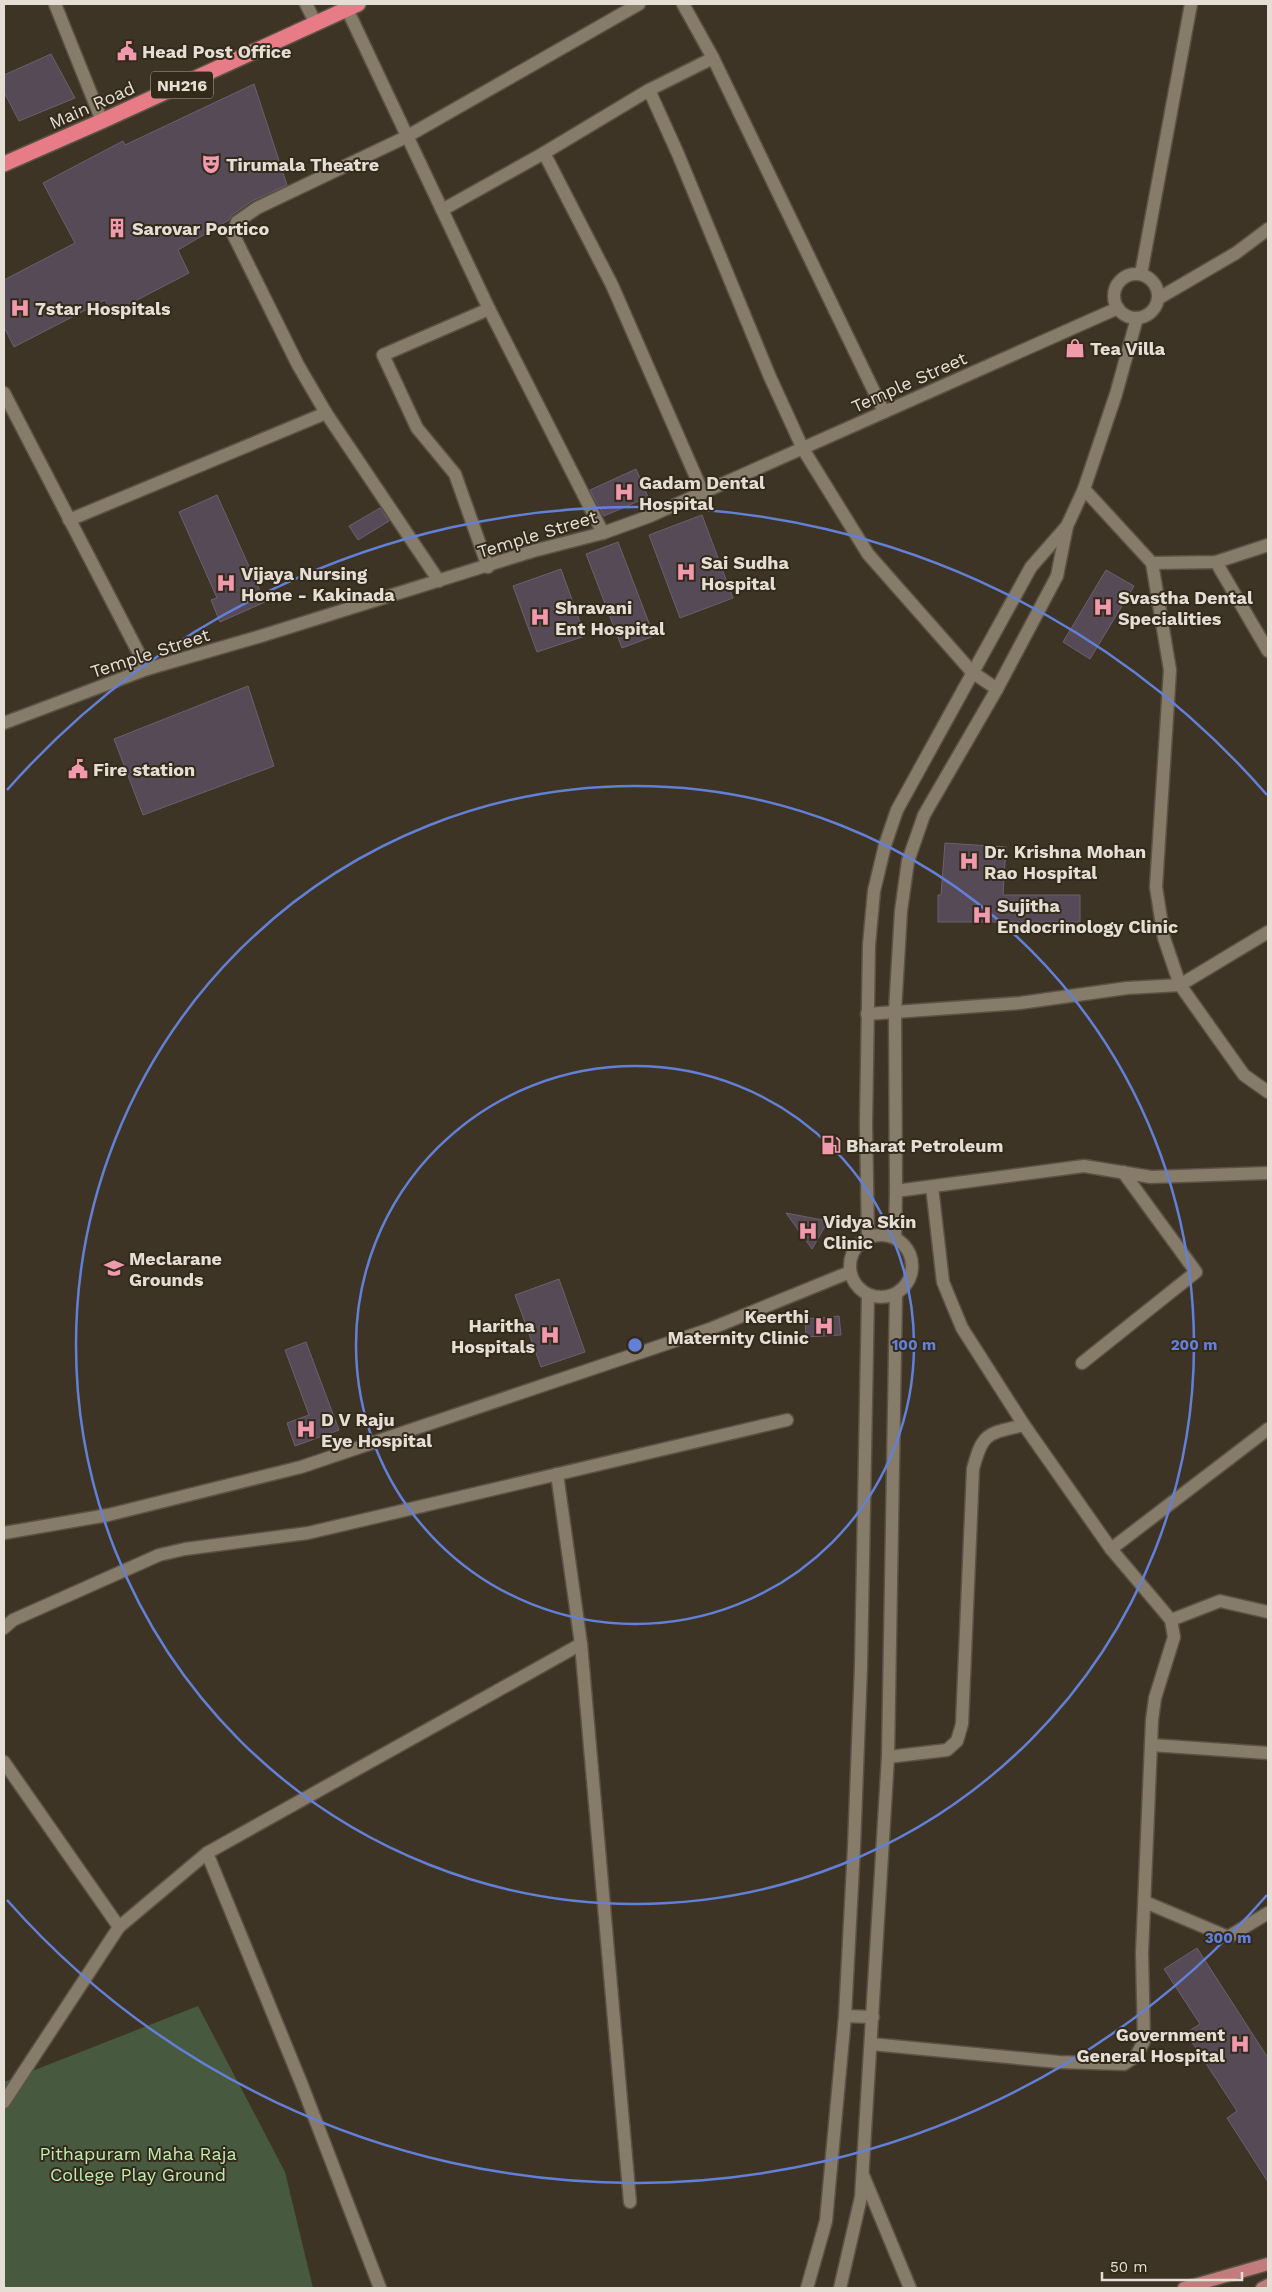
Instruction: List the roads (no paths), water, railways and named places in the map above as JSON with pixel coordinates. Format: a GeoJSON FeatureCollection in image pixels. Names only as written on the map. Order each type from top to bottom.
{"type":"FeatureCollection","features":[{"type":"Feature","properties":{"kind":"highway","name":"Main Road"},"geometry":{"type":"LineString","coordinates":[[4,164],[353,6]]}},
{"type":"Feature","properties":{"kind":"main road"},"geometry":{"type":"LineString","coordinates":[[1184,2288],[1268,2264]]}},
{"type":"Feature","properties":{"kind":"main road"},"geometry":{"type":"LineString","coordinates":[[1262,2288],[1268,2286]]}},
{"type":"Feature","properties":{"kind":"street"},"geometry":{"type":"LineString","coordinates":[[55,4],[102,121]]}},
{"type":"Feature","properties":{"kind":"street"},"geometry":{"type":"LineString","coordinates":[[306,4],[316,24]]}},
{"type":"Feature","properties":{"kind":"street"},"geometry":{"type":"LineString","coordinates":[[439,581],[326,413],[298,365],[233,234],[237,222],[257,208],[406,137],[639,4]]}},
{"type":"Feature","properties":{"kind":"street"},"geometry":{"type":"LineString","coordinates":[[683,4],[713,58],[884,412]]}},
{"type":"Feature","properties":{"kind":"street"},"geometry":{"type":"LineString","coordinates":[[1141,274],[1191,4]]}},
{"type":"Feature","properties":{"kind":"street"},"geometry":{"type":"LineString","coordinates":[[353,6],[406,137],[489,309],[603,533]]}},
{"type":"Feature","properties":{"kind":"street"},"geometry":{"type":"LineString","coordinates":[[442,210],[544,153],[649,90],[713,58]]}},
{"type":"Feature","properties":{"kind":"street"},"geometry":{"type":"LineString","coordinates":[[649,90],[678,154],[770,377],[803,449],[868,554],[972,672],[997,689]]}},
{"type":"Feature","properties":{"kind":"street"},"geometry":{"type":"LineString","coordinates":[[544,153],[612,284],[703,493]]}},
{"type":"Feature","properties":{"kind":"street"},"geometry":{"type":"LineString","coordinates":[[1158,298],[1154,282],[1141,274],[1132,273],[1124,277],[1114,291],[1118,308],[1123,314],[1136,318],[1152,312],[1158,298],[1236,253],[1268,229]]}},
{"type":"Feature","properties":{"kind":"street","name":"Temple Street"},"geometry":{"type":"LineString","coordinates":[[4,723],[147,669],[488,567],[533,551],[603,533],[650,516],[1118,308]]}},
{"type":"Feature","properties":{"kind":"street"},"geometry":{"type":"LineString","coordinates":[[488,567],[455,474],[417,428],[383,354],[489,309]]}},
{"type":"Feature","properties":{"kind":"street"},"geometry":{"type":"LineString","coordinates":[[894,1237],[896,1191],[895,1011],[901,911],[908,861],[924,815],[997,689],[1057,576],[1067,526],[1084,489],[1116,394],[1136,318]]}},
{"type":"Feature","properties":{"kind":"street"},"geometry":{"type":"LineString","coordinates":[[4,393],[147,669]]}},
{"type":"Feature","properties":{"kind":"street"},"geometry":{"type":"LineString","coordinates":[[69,520],[326,413]]}},
{"type":"Feature","properties":{"kind":"street"},"geometry":{"type":"LineString","coordinates":[[1084,489],[1152,563],[1170,670],[1156,887],[1164,938],[1180,985],[1244,1075],[1268,1092]]}},
{"type":"Feature","properties":{"kind":"street"},"geometry":{"type":"LineString","coordinates":[[868,1237],[867,1014],[869,945],[874,891],[885,845],[897,810],[1031,567],[1067,526]]}},
{"type":"Feature","properties":{"kind":"street"},"geometry":{"type":"LineString","coordinates":[[1152,563],[1216,562],[1268,545]]}},
{"type":"Feature","properties":{"kind":"street"},"geometry":{"type":"LineString","coordinates":[[1216,562],[1268,651]]}},
{"type":"Feature","properties":{"kind":"street"},"geometry":{"type":"LineString","coordinates":[[867,1014],[1020,1003],[1127,988],[1180,985],[1268,932]]}},
{"type":"Feature","properties":{"kind":"street"},"geometry":{"type":"LineString","coordinates":[[896,1191],[1084,1166],[1152,1177],[1268,1173]]}},
{"type":"Feature","properties":{"kind":"street"},"geometry":{"type":"LineString","coordinates":[[1082,1363],[1196,1272],[1123,1172]]}},
{"type":"Feature","properties":{"kind":"street"},"geometry":{"type":"LineString","coordinates":[[871,2044],[1059,2062],[1124,2064],[1136,2056],[1144,2041],[1142,1953],[1151,1744],[1155,1698],[1174,1637],[1171,1620],[1112,1549],[1024,1425],[962,1328],[944,1282],[932,1187]]}},
{"type":"Feature","properties":{"kind":"street"},"geometry":{"type":"LineString","coordinates":[[881,1234],[894,1237],[906,1246],[912,1259],[912,1273],[906,1285],[896,1294],[882,1297],[868,1295],[857,1286],[850,1272],[850,1258],[857,1246],[868,1237],[881,1234]]}},
{"type":"Feature","properties":{"kind":"street"},"geometry":{"type":"LineString","coordinates":[[4,1533],[108,1516],[301,1467],[710,1329],[850,1272]]}},
{"type":"Feature","properties":{"kind":"street"},"geometry":{"type":"LineString","coordinates":[[840,2288],[860,2197],[873,2017],[888,1757],[896,1294]]}},
{"type":"Feature","properties":{"kind":"street"},"geometry":{"type":"LineString","coordinates":[[807,2288],[826,2221],[845,2016],[861,1666],[868,1295]]}},
{"type":"Feature","properties":{"kind":"street"},"geometry":{"type":"LineString","coordinates":[[4,1628],[13,1620],[159,1556],[185,1549],[308,1533],[787,1420]]}},
{"type":"Feature","properties":{"kind":"street"},"geometry":{"type":"LineString","coordinates":[[888,1757],[947,1750],[957,1741],[962,1724],[973,1469],[979,1446],[992,1433],[1024,1425]]}},
{"type":"Feature","properties":{"kind":"street"},"geometry":{"type":"LineString","coordinates":[[1112,1549],[1268,1429]]}},
{"type":"Feature","properties":{"kind":"street"},"geometry":{"type":"LineString","coordinates":[[557,1474],[581,1644],[630,2202]]}},
{"type":"Feature","properties":{"kind":"street"},"geometry":{"type":"LineString","coordinates":[[1171,1620],[1220,1600],[1268,1612]]}},
{"type":"Feature","properties":{"kind":"street"},"geometry":{"type":"LineString","coordinates":[[4,2102],[118,1927],[208,1853],[581,1644]]}},
{"type":"Feature","properties":{"kind":"street"},"geometry":{"type":"LineString","coordinates":[[1151,1744],[1268,1753]]}},
{"type":"Feature","properties":{"kind":"street"},"geometry":{"type":"LineString","coordinates":[[4,1762],[118,1927]]}},
{"type":"Feature","properties":{"kind":"street"},"geometry":{"type":"LineString","coordinates":[[208,1853],[302,2085],[380,2288]]}},
{"type":"Feature","properties":{"kind":"street"},"geometry":{"type":"LineString","coordinates":[[1144,1902],[1228,1937],[1268,1913]]}},
{"type":"Feature","properties":{"kind":"street"},"geometry":{"type":"LineString","coordinates":[[845,2016],[873,2017]]}},
{"type":"Feature","properties":{"kind":"street"},"geometry":{"type":"LineString","coordinates":[[862,2173],[910,2288]]}},
{"type":"Feature","properties":{"kind":"place","name":"Head Post Office"},"geometry":{"type":"Point","coordinates":[127,51]}},
{"type":"Feature","properties":{"kind":"place","name":"Tirumala Theatre"},"geometry":{"type":"Point","coordinates":[211,164]}},
{"type":"Feature","properties":{"kind":"place","name":"Sarovar Portico"},"geometry":{"type":"Point","coordinates":[117,228]}},
{"type":"Feature","properties":{"kind":"place","name":"7star Hospitals"},"geometry":{"type":"Point","coordinates":[20,308]}},
{"type":"Feature","properties":{"kind":"place","name":"Tea Villa"},"geometry":{"type":"Point","coordinates":[1075,348]}},
{"type":"Feature","properties":{"kind":"place","name":"Gadam Dental Hospital"},"geometry":{"type":"Point","coordinates":[624,492]}},
{"type":"Feature","properties":{"kind":"place","name":"Sai Sudha Hospital"},"geometry":{"type":"Point","coordinates":[686,572]}},
{"type":"Feature","properties":{"kind":"place","name":"Vijaya Nursing Home - Kakinada"},"geometry":{"type":"Point","coordinates":[226,583]}},
{"type":"Feature","properties":{"kind":"place","name":"Svastha Dental Specialities"},"geometry":{"type":"Point","coordinates":[1103,607]}},
{"type":"Feature","properties":{"kind":"place","name":"Shravani Ent Hospital"},"geometry":{"type":"Point","coordinates":[540,617]}},
{"type":"Feature","properties":{"kind":"place","name":"Fire station"},"geometry":{"type":"Point","coordinates":[78,769]}},
{"type":"Feature","properties":{"kind":"place","name":"Dr. Krishna Mohan Rao Hospital"},"geometry":{"type":"Point","coordinates":[969,861]}},
{"type":"Feature","properties":{"kind":"place","name":"Sujitha Endocrinology Clinic"},"geometry":{"type":"Point","coordinates":[982,915]}},
{"type":"Feature","properties":{"kind":"place","name":"Bharat Petroleum"},"geometry":{"type":"Point","coordinates":[831,1145]}},
{"type":"Feature","properties":{"kind":"place","name":"Vidya Skin Clinic"},"geometry":{"type":"Point","coordinates":[808,1231]}},
{"type":"Feature","properties":{"kind":"place","name":"Meclarane Grounds"},"geometry":{"type":"Point","coordinates":[114,1268]}},
{"type":"Feature","properties":{"kind":"place","name":"Keerthi Maternity Clinic"},"geometry":{"type":"Point","coordinates":[824,1326]}},
{"type":"Feature","properties":{"kind":"place","name":"Haritha Hospitals"},"geometry":{"type":"Point","coordinates":[550,1335]}},
{"type":"Feature","properties":{"kind":"place","name":"D V Raju Eye Hospital"},"geometry":{"type":"Point","coordinates":[306,1429]}},
{"type":"Feature","properties":{"kind":"place","name":"Government General Hospital"},"geometry":{"type":"Point","coordinates":[1240,2044]}},
{"type":"Feature","properties":{"kind":"park label","name":"Pithapuram Maha Raja College Play Ground"},"geometry":{"type":"Point","coordinates":[138,2163]}}]}
